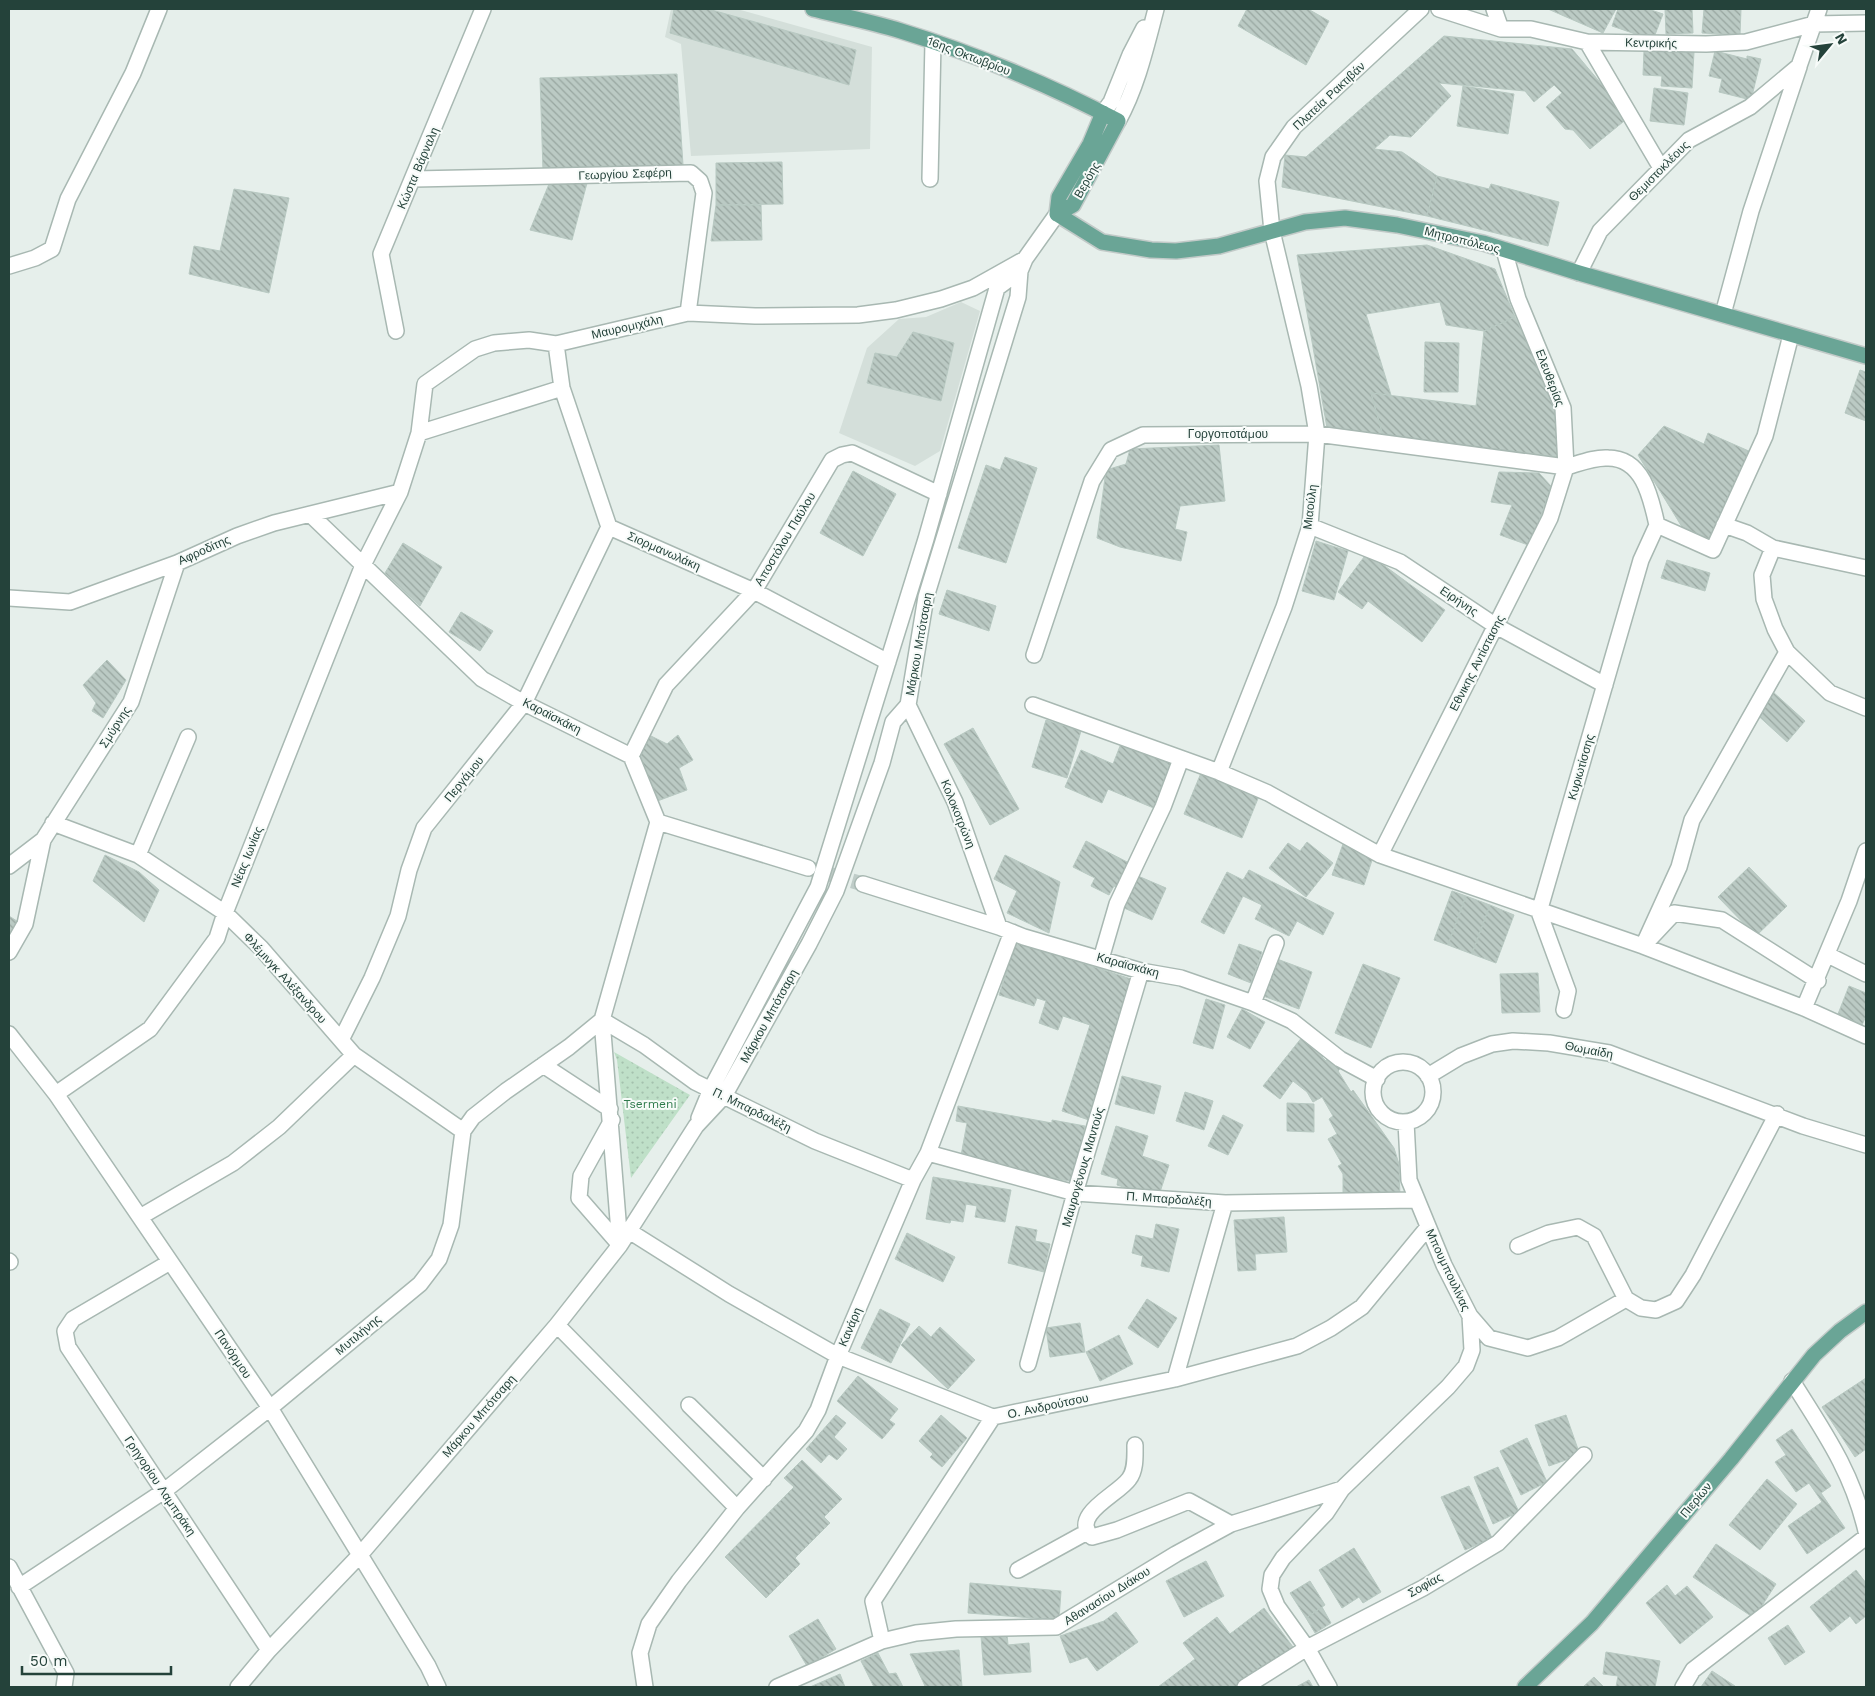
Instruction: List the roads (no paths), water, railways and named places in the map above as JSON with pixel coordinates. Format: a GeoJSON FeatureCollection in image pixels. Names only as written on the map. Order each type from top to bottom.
{"type":"FeatureCollection","features":[{"type":"Feature","properties":{"kind":"main road","name":"16ης Οκτωβρίου"},"geometry":{"type":"LineString","coordinates":[[813,9],[900,30],[933,42],[1008,70],[1118,121]]}},
{"type":"Feature","properties":{"kind":"main road","name":"Βερόης"},"geometry":{"type":"LineString","coordinates":[[1057,214],[1058,197],[1090,144],[1103,113]]}},
{"type":"Feature","properties":{"kind":"main road","name":"Βερόης"},"geometry":{"type":"LineString","coordinates":[[1057,214],[1073,205],[1118,121]]}},
{"type":"Feature","properties":{"kind":"main road","name":"Μητροπόλεως"},"geometry":{"type":"LineString","coordinates":[[1057,214],[1102,242],[1151,250],[1176,251],[1219,246],[1305,222],[1344,218],[1397,225],[1456,237],[1504,250],[1866,356]]}},
{"type":"Feature","properties":{"kind":"main road","name":"Πιερίων"},"geometry":{"type":"LineString","coordinates":[[1525,1687],[1592,1623],[1731,1459],[1792,1381],[1840,1331],[1866,1312]]}},
{"type":"Feature","properties":{"kind":"street"},"geometry":{"type":"LineString","coordinates":[[9,266],[35,258],[52,248],[68,199],[133,73],[159,9]]}},
{"type":"Feature","properties":{"kind":"street","name":"Κώστα Βάρναλη"},"geometry":{"type":"LineString","coordinates":[[396,331],[381,254],[414,179],[483,9]]}},
{"type":"Feature","properties":{"kind":"street","name":"Βερόης"},"geometry":{"type":"LineString","coordinates":[[1103,113],[1111,102],[1130,55],[1155,9]]}},
{"type":"Feature","properties":{"kind":"street","name":"Βερόης"},"geometry":{"type":"LineString","coordinates":[[1118,121],[1141,63],[1155,9]]}},
{"type":"Feature","properties":{"kind":"street","name":"Πλατεία Ρακτιβάν"},"geometry":{"type":"LineString","coordinates":[[1272,231],[1268,182],[1273,157],[1294,127],[1421,9]]}},
{"type":"Feature","properties":{"kind":"street","name":"Κεντρικής"},"geometry":{"type":"LineString","coordinates":[[1439,9],[1501,29],[1531,29],[1586,42],[1706,44],[1746,42],[1814,24],[1866,24]]}},
{"type":"Feature","properties":{"kind":"street"},"geometry":{"type":"LineString","coordinates":[[1494,9],[1501,29]]}},
{"type":"Feature","properties":{"kind":"street"},"geometry":{"type":"LineString","coordinates":[[1723,314],[1754,202],[1819,9]]}},
{"type":"Feature","properties":{"kind":"street"},"geometry":{"type":"LineString","coordinates":[[930,179],[933,42]]}},
{"type":"Feature","properties":{"kind":"street"},"geometry":{"type":"LineString","coordinates":[[1586,42],[1661,168]]}},
{"type":"Feature","properties":{"kind":"street","name":"Θεμιστοκλέους"},"geometry":{"type":"LineString","coordinates":[[1579,273],[1600,231],[1689,140],[1750,107],[1799,66]]}},
{"type":"Feature","properties":{"kind":"street","name":"Γεωργίου Σεφέρη"},"geometry":{"type":"LineString","coordinates":[[414,179],[691,173],[700,181],[704,193],[688,313]]}},
{"type":"Feature","properties":{"kind":"street","name":"Μάρκου Μπότσαρη"},"geometry":{"type":"LineString","coordinates":[[717,1093],[818,887],[939,494],[997,288],[1022,265],[1057,214]]}},
{"type":"Feature","properties":{"kind":"street","name":"Μιαούλη"},"geometry":{"type":"LineString","coordinates":[[1219,772],[1284,607],[1310,526],[1317,434],[1309,386],[1272,231]]}},
{"type":"Feature","properties":{"kind":"street","name":"Ελευθερίας"},"geometry":{"type":"LineString","coordinates":[[1504,250],[1518,299],[1563,408],[1566,467]]}},
{"type":"Feature","properties":{"kind":"street","name":"Μάρκου Μπότσαρη"},"geometry":{"type":"LineString","coordinates":[[238,1687],[268,1650],[359,1556],[557,1325],[620,1245],[809,944],[836,891],[882,763],[893,722],[908,705],[926,597],[1018,297],[1022,265]]}},
{"type":"Feature","properties":{"kind":"street","name":"Μαυρομιχάλη"},"geometry":{"type":"LineString","coordinates":[[363,565],[400,492],[419,433],[425,384],[475,349],[494,343],[529,340],[556,344],[688,313],[755,316],[858,315],[896,310],[941,299],[972,288],[1022,265]]}},
{"type":"Feature","properties":{"kind":"street"},"geometry":{"type":"LineString","coordinates":[[1566,467],[1610,457],[1632,465],[1649,491],[1657,525],[1713,550],[1764,436],[1791,335]]}},
{"type":"Feature","properties":{"kind":"street"},"geometry":{"type":"LineString","coordinates":[[556,344],[562,388],[609,527]]}},
{"type":"Feature","properties":{"kind":"street"},"geometry":{"type":"LineString","coordinates":[[419,433],[562,388]]}},
{"type":"Feature","properties":{"kind":"street","name":"Γοργοποτάμου"},"geometry":{"type":"LineString","coordinates":[[1034,655],[1092,481],[1111,450],[1143,435],[1317,434],[1566,467]]}},
{"type":"Feature","properties":{"kind":"street","name":"Αποστόλου Παύλου"},"geometry":{"type":"LineString","coordinates":[[630,756],[666,685],[754,591],[832,460],[852,453],[939,494]]}},
{"type":"Feature","properties":{"kind":"street","name":"Εθνικης Αντίστασης"},"geometry":{"type":"LineString","coordinates":[[1380,855],[1550,518],[1566,467]]}},
{"type":"Feature","properties":{"kind":"street","name":"Αφροδίτης"},"geometry":{"type":"LineString","coordinates":[[9,598],[70,602],[177,563],[237,536],[274,523],[400,492]]}},
{"type":"Feature","properties":{"kind":"street","name":"Καραϊσκάκη"},"geometry":{"type":"LineString","coordinates":[[311,515],[482,679],[630,756]]}},
{"type":"Feature","properties":{"kind":"street","name":"Κυριωτίσσης"},"geometry":{"type":"LineString","coordinates":[[1539,912],[1641,560],[1657,525]]}},
{"type":"Feature","properties":{"kind":"street"},"geometry":{"type":"LineString","coordinates":[[1724,525],[1747,533],[1774,548],[1866,568]]}},
{"type":"Feature","properties":{"kind":"street","name":"Ειρήνης"},"geometry":{"type":"LineString","coordinates":[[1310,526],[1400,562],[1496,626],[1605,685]]}},
{"type":"Feature","properties":{"kind":"street","name":"Σιορμανωλάκη"},"geometry":{"type":"LineString","coordinates":[[609,527],[754,591],[888,662]]}},
{"type":"Feature","properties":{"kind":"street","name":"Περγάμου"},"geometry":{"type":"LineString","coordinates":[[340,1040],[372,978],[398,916],[409,870],[424,828],[524,702],[609,527]]}},
{"type":"Feature","properties":{"kind":"street"},"geometry":{"type":"LineString","coordinates":[[1774,548],[1762,575],[1764,599],[1774,629],[1787,652],[1830,693],[1866,708]]}},
{"type":"Feature","properties":{"kind":"street","name":"Σμύρνης"},"geometry":{"type":"LineString","coordinates":[[9,866],[43,840],[131,702],[177,563]]}},
{"type":"Feature","properties":{"kind":"street","name":"Νέας Ιωνίας"},"geometry":{"type":"LineString","coordinates":[[56,1094],[150,1029],[217,938],[225,913],[363,565]]}},
{"type":"Feature","properties":{"kind":"street"},"geometry":{"type":"LineString","coordinates":[[1643,946],[1679,867],[1692,820],[1787,652]]}},
{"type":"Feature","properties":{"kind":"street","name":"Κολοκοτρώνη"},"geometry":{"type":"LineString","coordinates":[[908,705],[955,802],[1006,929]]}},
{"type":"Feature","properties":{"kind":"street"},"geometry":{"type":"LineString","coordinates":[[1033,705],[1219,772],[1268,793],[1380,855],[1539,912],[1643,946],[1804,1008],[1866,1036]]}},
{"type":"Feature","properties":{"kind":"street"},"geometry":{"type":"LineString","coordinates":[[138,855],[188,737]]}},
{"type":"Feature","properties":{"kind":"street"},"geometry":{"type":"LineString","coordinates":[[620,1245],[602,1020],[658,822],[630,756]]}},
{"type":"Feature","properties":{"kind":"street"},"geometry":{"type":"LineString","coordinates":[[1102,959],[1117,904],[1163,807],[1181,759]]}},
{"type":"Feature","properties":{"kind":"street"},"geometry":{"type":"LineString","coordinates":[[658,822],[808,868]]}},
{"type":"Feature","properties":{"kind":"street","name":"Φλέμινγκ Αλέξανδρου"},"geometry":{"type":"LineString","coordinates":[[53,823],[138,855],[225,913],[260,948],[354,1055],[464,1130]]}},
{"type":"Feature","properties":{"kind":"street"},"geometry":{"type":"LineString","coordinates":[[9,952],[24,924],[43,840]]}},
{"type":"Feature","properties":{"kind":"street"},"geometry":{"type":"LineString","coordinates":[[1804,1008],[1818,981],[1866,851]]}},
{"type":"Feature","properties":{"kind":"street","name":"Καραϊσκάκη"},"geometry":{"type":"LineString","coordinates":[[863,884],[1141,971],[1181,978],[1253,1003],[1292,1020],[1340,1059],[1377,1079]]}},
{"type":"Feature","properties":{"kind":"street"},"geometry":{"type":"LineString","coordinates":[[1539,912],[1568,991],[1564,1010]]}},
{"type":"Feature","properties":{"kind":"street"},"geometry":{"type":"LineString","coordinates":[[1643,946],[1674,913],[1722,920],[1818,981]]}},
{"type":"Feature","properties":{"kind":"street","name":"Κανάρη"},"geometry":{"type":"LineString","coordinates":[[645,1687],[640,1653],[649,1624],[737,1508],[806,1431],[818,1410],[838,1356],[913,1180],[928,1153],[1006,929]]}},
{"type":"Feature","properties":{"kind":"street"},"geometry":{"type":"LineString","coordinates":[[1253,1003],[1276,943]]}},
{"type":"Feature","properties":{"kind":"street"},"geometry":{"type":"LineString","coordinates":[[1828,955],[1866,974]]}},
{"type":"Feature","properties":{"kind":"street","name":"Μαυρογένους Μαντούς"},"geometry":{"type":"LineString","coordinates":[[1028,1364],[1075,1193],[1141,971]]}},
{"type":"Feature","properties":{"kind":"street"},"geometry":{"type":"LineString","coordinates":[[464,1130],[473,1117],[602,1020]]}},
{"type":"Feature","properties":{"kind":"street","name":"Π. Μπαρδαλέξη"},"geometry":{"type":"LineString","coordinates":[[602,1020],[644,1045],[695,1082],[815,1141],[913,1180]]}},
{"type":"Feature","properties":{"kind":"street","name":"Πανόρμου"},"geometry":{"type":"LineString","coordinates":[[9,1034],[56,1094],[270,1408],[428,1666],[438,1687]]}},
{"type":"Feature","properties":{"kind":"street","name":"Θωμαίδη"},"geometry":{"type":"LineString","coordinates":[[1428,1076],[1461,1056],[1492,1044],[1513,1041],[1549,1043],[1609,1053],[1777,1114],[1804,1126],[1866,1145]]}},
{"type":"Feature","properties":{"kind":"street"},"geometry":{"type":"LineString","coordinates":[[140,1217],[232,1163],[280,1127],[354,1055]]}},
{"type":"Feature","properties":{"kind":"street"},"geometry":{"type":"LineString","coordinates":[[1402,1062],[1421,1068],[1428,1076],[1433,1088],[1429,1108],[1416,1119],[1406,1122],[1393,1120],[1378,1108],[1374,1099],[1373,1088],[1383,1069],[1402,1062]]}},
{"type":"Feature","properties":{"kind":"street"},"geometry":{"type":"LineString","coordinates":[[543,1065],[611,1114]]}},
{"type":"Feature","properties":{"kind":"street"},"geometry":{"type":"LineString","coordinates":[[611,1114],[581,1176],[579,1198],[620,1245]]}},
{"type":"Feature","properties":{"kind":"street"},"geometry":{"type":"LineString","coordinates":[[1518,1246],[1549,1233],[1578,1227],[1594,1236],[1626,1299],[1641,1308],[1656,1310],[1676,1301],[1694,1274],[1777,1114]]}},
{"type":"Feature","properties":{"kind":"street","name":"Θωμαίδη"},"geometry":{"type":"LineString","coordinates":[[1777,1114],[1866,1134]]}},
{"type":"Feature","properties":{"kind":"street","name":"Μπουμπουλίνας"},"geometry":{"type":"LineString","coordinates":[[1342,1488],[1448,1388],[1466,1366],[1472,1350],[1470,1316],[1428,1227],[1409,1180],[1406,1122]]}},
{"type":"Feature","properties":{"kind":"street","name":"Mυτιλήνης"},"geometry":{"type":"LineString","coordinates":[[19,1587],[164,1491],[270,1408],[420,1284],[439,1258],[451,1225],[464,1130]]}},
{"type":"Feature","properties":{"kind":"street","name":"Π. Μπαρδαλέξη"},"geometry":{"type":"LineString","coordinates":[[928,1153],[1075,1193],[1225,1203],[1416,1200]]}},
{"type":"Feature","properties":{"kind":"street"},"geometry":{"type":"LineString","coordinates":[[1175,1379],[1225,1203]]}},
{"type":"Feature","properties":{"kind":"street","name":"Ο. Ανδρούτσου"},"geometry":{"type":"LineString","coordinates":[[629,1231],[729,1294],[838,1356],[993,1417],[1175,1379],[1297,1346],[1331,1328],[1362,1306],[1428,1227]]}},
{"type":"Feature","properties":{"kind":"street","name":"Γρηγορίου Λαμπράκη"},"geometry":{"type":"LineString","coordinates":[[170,1262],[73,1319],[65,1331],[68,1347],[268,1650]]}},
{"type":"Feature","properties":{"kind":"street"},"geometry":{"type":"LineString","coordinates":[[1470,1316],[1489,1338],[1528,1348],[1558,1338],[1626,1299]]}},
{"type":"Feature","properties":{"kind":"street"},"geometry":{"type":"LineString","coordinates":[[557,1325],[737,1508]]}},
{"type":"Feature","properties":{"kind":"street"},"geometry":{"type":"LineString","coordinates":[[1792,1381],[1839,1455],[1858,1498],[1866,1530]]}},
{"type":"Feature","properties":{"kind":"street"},"geometry":{"type":"LineString","coordinates":[[689,1405],[764,1479]]}},
{"type":"Feature","properties":{"kind":"street"},"geometry":{"type":"LineString","coordinates":[[882,1641],[873,1601],[993,1417]]}},
{"type":"Feature","properties":{"kind":"street"},"geometry":{"type":"LineString","coordinates":[[1136,1445],[1134,1466],[1130,1479],[1091,1511],[1086,1526],[1087,1532],[1092,1537],[1117,1530],[1189,1501],[1231,1524]]}},
{"type":"Feature","properties":{"kind":"street","name":"Σοφίας"},"geometry":{"type":"LineString","coordinates":[[1245,1687],[1306,1648],[1423,1588],[1498,1543],[1584,1455]]}},
{"type":"Feature","properties":{"kind":"street"},"geometry":{"type":"LineString","coordinates":[[1329,1687],[1306,1648],[1277,1606],[1270,1589],[1272,1574],[1283,1558],[1326,1513],[1342,1488]]}},
{"type":"Feature","properties":{"kind":"street","name":"Αθανασίου Διάκου"},"geometry":{"type":"LineString","coordinates":[[777,1687],[882,1641],[916,1633],[956,1629],[1056,1627],[1176,1554],[1231,1524],[1342,1488]]}},
{"type":"Feature","properties":{"kind":"street"},"geometry":{"type":"LineString","coordinates":[[1018,1570],[1087,1532]]}},
{"type":"Feature","properties":{"kind":"street"},"geometry":{"type":"LineString","coordinates":[[1683,1687],[1693,1670],[1866,1537]]}},
{"type":"Feature","properties":{"kind":"street"},"geometry":{"type":"LineString","coordinates":[[9,1567],[65,1680]]}},
{"type":"Feature","properties":{"kind":"tunnel"},"geometry":{"type":"LineString","coordinates":[[808,868],[863,884]]}},
{"type":"Feature","properties":{"kind":"park label","name":"Tsermeni"},"geometry":{"type":"Point","coordinates":[650,1104]}}]}
